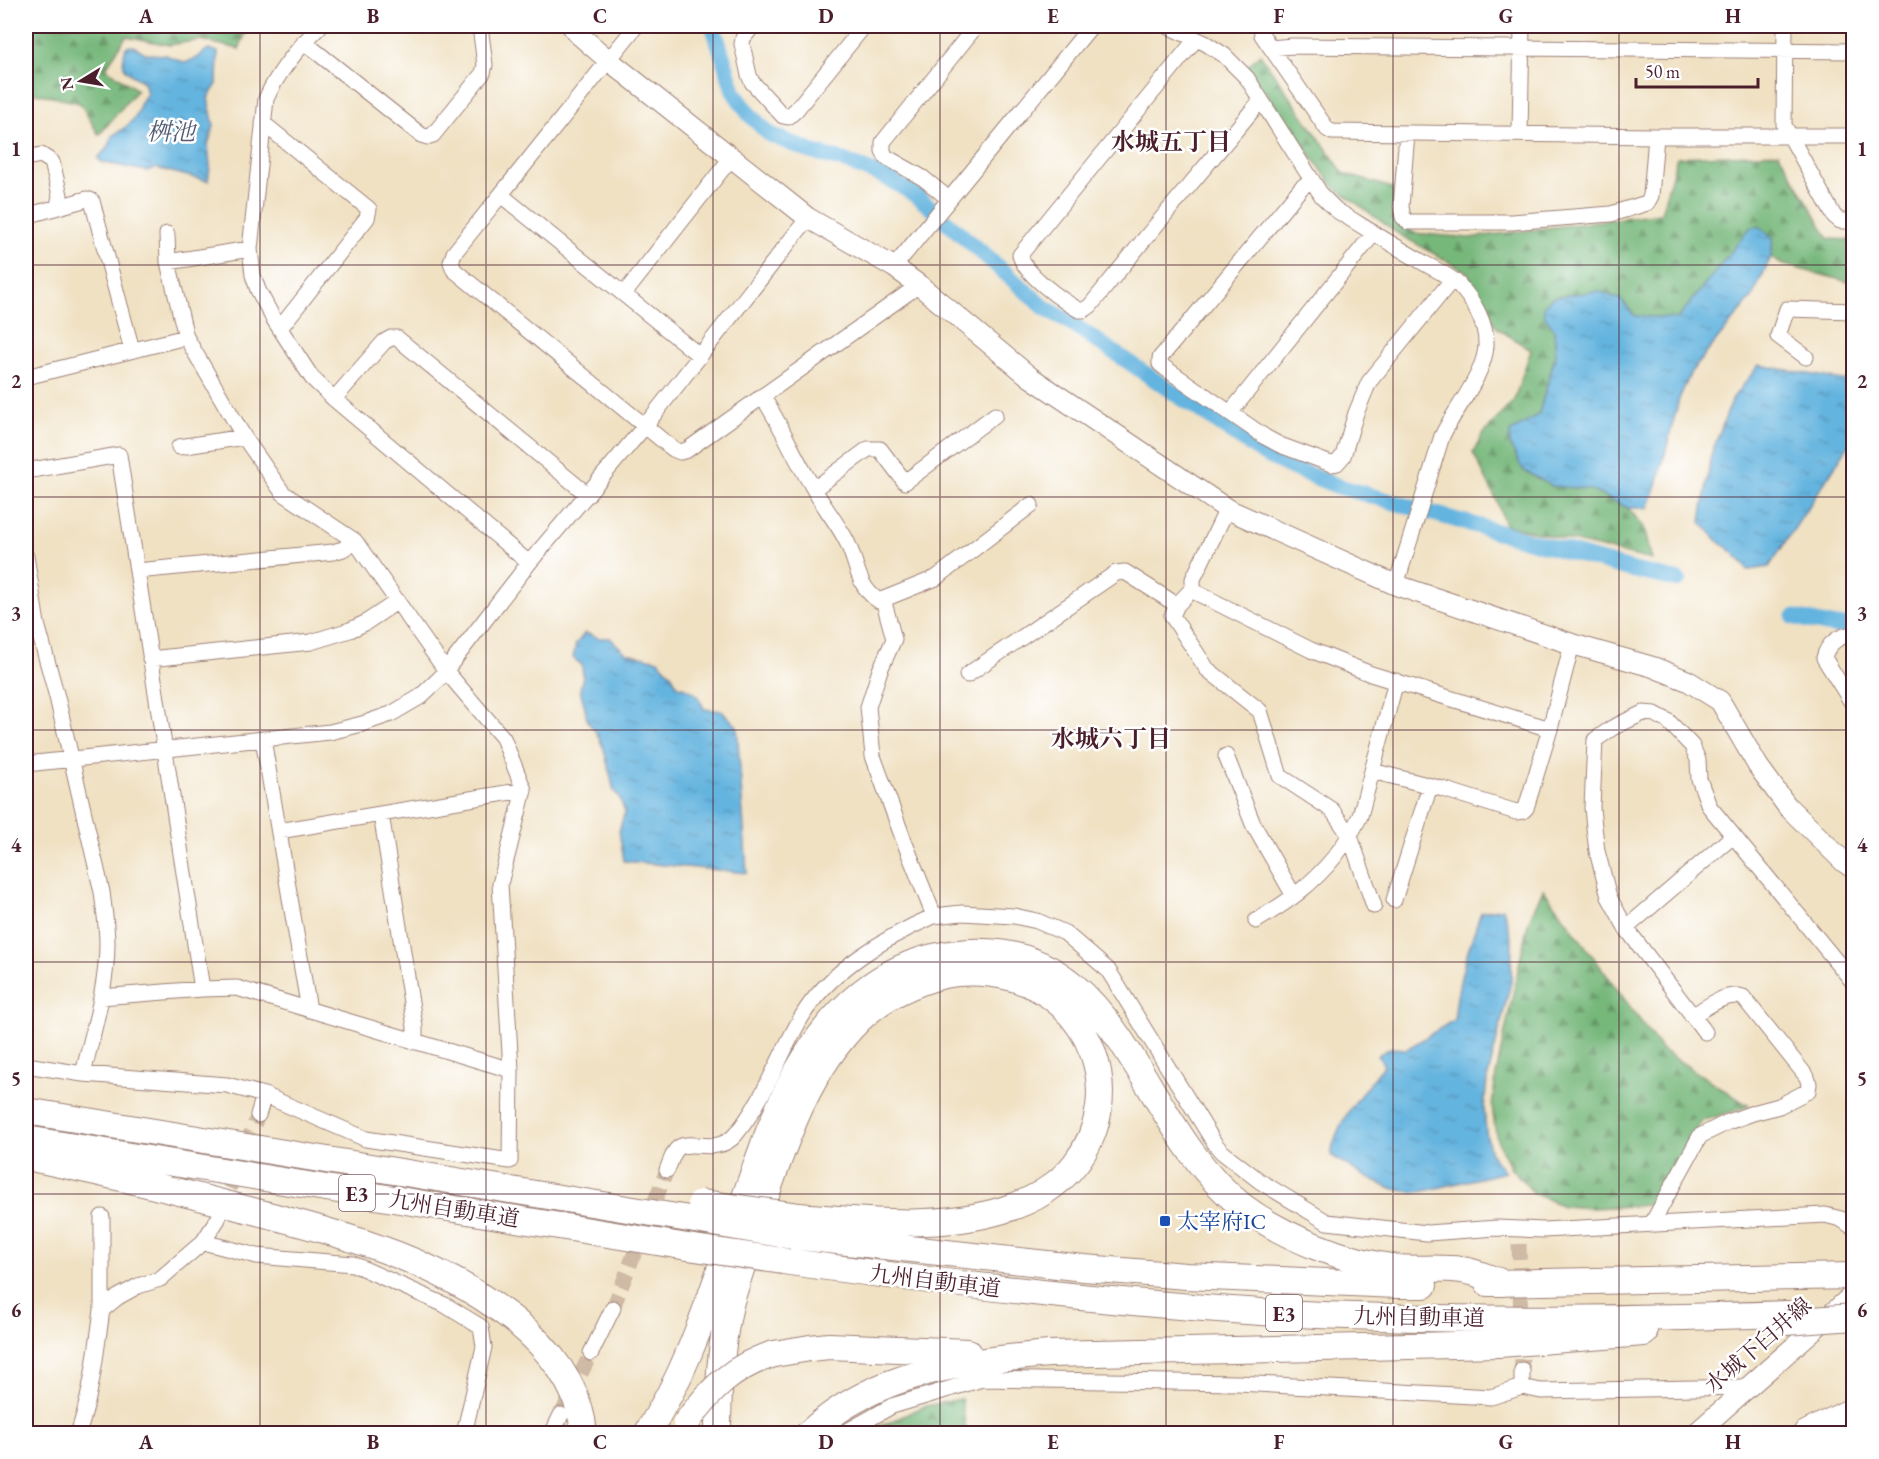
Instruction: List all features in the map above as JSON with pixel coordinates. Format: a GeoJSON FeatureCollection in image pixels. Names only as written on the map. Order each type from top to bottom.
{"type":"FeatureCollection","features":[{"type":"Feature","properties":{"kind":"highway"},"geometry":{"type":"LineString","coordinates":[[647,1434],[681,1371],[706,1309],[764,1143],[802,1061],[831,1021],[866,988],[885,975],[908,965],[930,957],[956,952],[979,951],[1026,957],[1068,980],[1087,996],[1105,1017],[1198,1162],[1219,1186],[1267,1223],[1300,1240],[1342,1256],[1396,1268],[1463,1270],[1504,1283]]}},
{"type":"Feature","properties":{"kind":"highway"},"geometry":{"type":"LineString","coordinates":[[717,1427],[725,1325],[730,1300],[795,1116],[823,1064],[841,1040],[861,1018],[884,1000],[931,978],[953,973],[976,972],[1022,980],[1061,1003],[1077,1020],[1088,1039],[1096,1062],[1100,1087],[1099,1110],[1094,1131],[1085,1149],[1074,1165],[1058,1181],[1026,1202],[1003,1210],[959,1219],[795,1226]]}},
{"type":"Feature","properties":{"kind":"highway","name":"九州自動車道"},"geometry":{"type":"LineString","coordinates":[[26,1111],[370,1166],[795,1226],[1015,1262],[1186,1276],[1397,1286],[1844,1276]]}},
{"type":"Feature","properties":{"kind":"highway","name":"九州自動車道"},"geometry":{"type":"LineString","coordinates":[[26,1138],[688,1247],[977,1287],[1083,1298],[1262,1312],[1461,1318],[1786,1318],[1854,1311]]}},
{"type":"Feature","properties":{"kind":"highway"},"geometry":{"type":"LineString","coordinates":[[26,1157],[159,1186],[286,1220],[375,1247],[445,1276],[517,1322],[549,1353],[561,1368],[570,1385],[578,1405],[584,1434]]}},
{"type":"Feature","properties":{"kind":"highway"},"geometry":{"type":"LineString","coordinates":[[683,1428],[711,1392],[742,1366],[774,1354],[829,1346],[1049,1354],[1499,1344],[1786,1318],[1854,1317]]}},
{"type":"Feature","properties":{"kind":"highway"},"geometry":{"type":"LineString","coordinates":[[808,1434],[830,1414],[851,1401],[899,1380],[933,1370],[989,1359],[1049,1354]]}},
{"type":"Feature","properties":{"kind":"highway"},"geometry":{"type":"LineString","coordinates":[[1806,1434],[1854,1410]]}},
{"type":"Feature","properties":{"kind":"highway"},"geometry":{"type":"LineString","coordinates":[[1846,1434],[1854,1430]]}},
{"type":"Feature","properties":{"kind":"street"},"geometry":{"type":"LineString","coordinates":[[320,26],[304,42],[274,81],[266,99],[250,249],[253,275],[258,290],[312,378],[529,563]]}},
{"type":"Feature","properties":{"kind":"street"},"geometry":{"type":"LineString","coordinates":[[304,42],[421,135],[427,137],[433,135],[483,73],[485,65],[480,26]]}},
{"type":"Feature","properties":{"kind":"street"},"geometry":{"type":"LineString","coordinates":[[572,26],[608,59],[808,218],[894,267],[1030,377],[1227,508],[1396,585],[1572,644],[1653,667],[1688,681],[1720,701],[1758,766],[1787,806],[1854,869]]}},
{"type":"Feature","properties":{"kind":"street"},"geometry":{"type":"LineString","coordinates":[[636,26],[454,253],[452,262],[454,270],[673,450],[680,452],[687,450],[919,285]]}},
{"type":"Feature","properties":{"kind":"street"},"geometry":{"type":"LineString","coordinates":[[753,26],[743,38],[742,44],[749,75],[752,82],[783,116],[788,117],[864,26]]}},
{"type":"Feature","properties":{"kind":"street"},"geometry":{"type":"LineString","coordinates":[[949,199],[923,178],[886,157],[883,142],[976,26]]}},
{"type":"Feature","properties":{"kind":"street"},"geometry":{"type":"LineString","coordinates":[[894,267],[1091,26]]}},
{"type":"Feature","properties":{"kind":"street"},"geometry":{"type":"LineString","coordinates":[[1167,26],[1224,55],[1247,78],[1322,196],[1336,210],[1452,280],[1473,301],[1483,325],[1486,346],[1479,371],[1442,436],[1396,585]]}},
{"type":"Feature","properties":{"kind":"street"},"geometry":{"type":"LineString","coordinates":[[1261,26],[1262,35],[1270,48],[1327,129],[1332,132],[1854,136]]}},
{"type":"Feature","properties":{"kind":"street"},"geometry":{"type":"LineString","coordinates":[[1520,135],[1522,26]]}},
{"type":"Feature","properties":{"kind":"street"},"geometry":{"type":"LineString","coordinates":[[1785,26],[1784,125],[1834,216],[1840,221],[1854,221]]}},
{"type":"Feature","properties":{"kind":"street"},"geometry":{"type":"LineString","coordinates":[[1196,39],[1020,255],[1024,266],[1035,277],[1079,310],[1090,306],[1261,100]]}},
{"type":"Feature","properties":{"kind":"street"},"geometry":{"type":"LineString","coordinates":[[1270,48],[1292,46],[1854,51]]}},
{"type":"Feature","properties":{"kind":"street"},"geometry":{"type":"LineString","coordinates":[[263,123],[369,209],[367,218],[280,328]]}},
{"type":"Feature","properties":{"kind":"street"},"geometry":{"type":"LineString","coordinates":[[1407,133],[1401,207],[1402,217],[1408,222],[1512,222],[1611,214],[1647,203],[1652,196],[1656,136]]}},
{"type":"Feature","properties":{"kind":"street"},"geometry":{"type":"LineString","coordinates":[[26,158],[41,155],[52,162],[60,195],[58,206]]}},
{"type":"Feature","properties":{"kind":"street"},"geometry":{"type":"LineString","coordinates":[[624,294],[731,158]]}},
{"type":"Feature","properties":{"kind":"street"},"geometry":{"type":"LineString","coordinates":[[1312,180],[1301,188],[1160,358],[1160,364],[1265,437],[1331,464],[1337,463],[1343,456],[1356,413],[1369,382],[1452,280]]}},
{"type":"Feature","properties":{"kind":"street"},"geometry":{"type":"LineString","coordinates":[[501,195],[700,356]]}},
{"type":"Feature","properties":{"kind":"street"},"geometry":{"type":"LineString","coordinates":[[26,216],[87,199],[92,201],[132,350]]}},
{"type":"Feature","properties":{"kind":"street"},"geometry":{"type":"LineString","coordinates":[[26,764],[330,732],[392,714],[420,697],[446,670],[529,563],[645,426],[808,218]]}},
{"type":"Feature","properties":{"kind":"street"},"geometry":{"type":"LineString","coordinates":[[1230,413],[1374,233]]}},
{"type":"Feature","properties":{"kind":"street"},"geometry":{"type":"LineString","coordinates":[[26,1065],[83,1074],[227,1085],[264,1095],[366,1139],[510,1161],[511,1070],[500,884],[524,790],[503,738],[446,670],[355,541],[284,493],[244,437],[186,337],[168,262],[167,234]]}},
{"type":"Feature","properties":{"kind":"street"},"geometry":{"type":"LineString","coordinates":[[168,262],[250,249]]}},
{"type":"Feature","properties":{"kind":"street"},"geometry":{"type":"LineString","coordinates":[[1806,357],[1778,336],[1786,309],[1854,311]]}},
{"type":"Feature","properties":{"kind":"street"},"geometry":{"type":"LineString","coordinates":[[26,374],[186,337]]}},
{"type":"Feature","properties":{"kind":"street"},"geometry":{"type":"LineString","coordinates":[[334,399],[384,342],[390,338],[397,338],[588,495]]}},
{"type":"Feature","properties":{"kind":"street"},"geometry":{"type":"LineString","coordinates":[[762,396],[776,416],[814,489],[851,549],[860,580],[869,594],[879,601],[936,578],[1030,505]]}},
{"type":"Feature","properties":{"kind":"street"},"geometry":{"type":"LineString","coordinates":[[814,489],[868,449],[880,449],[905,482],[995,415]]}},
{"type":"Feature","properties":{"kind":"street"},"geometry":{"type":"LineString","coordinates":[[179,447],[244,437]]}},
{"type":"Feature","properties":{"kind":"street"},"geometry":{"type":"LineString","coordinates":[[26,471],[119,455],[202,989]]}},
{"type":"Feature","properties":{"kind":"street"},"geometry":{"type":"LineString","coordinates":[[1227,508],[1193,579],[1193,588],[1177,606],[1172,616],[1207,669],[1260,711],[1280,776],[1332,810],[1350,836],[1374,906]]}},
{"type":"Feature","properties":{"kind":"street"},"geometry":{"type":"LineString","coordinates":[[137,571],[333,552],[355,541]]}},
{"type":"Feature","properties":{"kind":"street"},"geometry":{"type":"LineString","coordinates":[[26,556],[38,624],[102,892],[106,921],[106,963],[101,997],[83,1074]]}},
{"type":"Feature","properties":{"kind":"street"},"geometry":{"type":"LineString","coordinates":[[968,675],[1116,573],[1125,572],[1177,606]]}},
{"type":"Feature","properties":{"kind":"street"},"geometry":{"type":"LineString","coordinates":[[1193,588],[1311,650],[1371,674],[1550,729]]}},
{"type":"Feature","properties":{"kind":"street"},"geometry":{"type":"LineString","coordinates":[[883,600],[894,639],[880,670],[868,707],[873,756],[934,916]]}},
{"type":"Feature","properties":{"kind":"street"},"geometry":{"type":"LineString","coordinates":[[150,659],[311,642],[365,623],[398,601]]}},
{"type":"Feature","properties":{"kind":"street"},"geometry":{"type":"LineString","coordinates":[[1854,634],[1844,635],[1835,640],[1826,649],[1824,658],[1854,706]]}},
{"type":"Feature","properties":{"kind":"street"},"geometry":{"type":"LineString","coordinates":[[1372,771],[1516,812],[1523,811],[1526,808],[1550,729],[1572,644]]}},
{"type":"Feature","properties":{"kind":"street"},"geometry":{"type":"LineString","coordinates":[[1256,921],[1294,896],[1332,861],[1350,836],[1360,816],[1396,681]]}},
{"type":"Feature","properties":{"kind":"street"},"geometry":{"type":"LineString","coordinates":[[1705,1032],[1626,928],[1609,897],[1597,851],[1592,808],[1595,740],[1612,728],[1642,713],[1655,714],[1668,721],[1692,746],[1698,760],[1698,779],[1709,806],[1854,983]]}},
{"type":"Feature","properties":{"kind":"street"},"geometry":{"type":"LineString","coordinates":[[263,739],[309,1010]]}},
{"type":"Feature","properties":{"kind":"street"},"geometry":{"type":"LineString","coordinates":[[1226,756],[1253,824],[1294,896]]}},
{"type":"Feature","properties":{"kind":"street"},"geometry":{"type":"LineString","coordinates":[[1394,900],[1430,786]]}},
{"type":"Feature","properties":{"kind":"street"},"geometry":{"type":"LineString","coordinates":[[279,831],[524,790]]}},
{"type":"Feature","properties":{"kind":"street"},"geometry":{"type":"LineString","coordinates":[[381,814],[415,1027],[415,1042]]}},
{"type":"Feature","properties":{"kind":"street"},"geometry":{"type":"LineString","coordinates":[[1626,928],[1733,836]]}},
{"type":"Feature","properties":{"kind":"street"},"geometry":{"type":"LineString","coordinates":[[668,1170],[679,1147],[725,1144],[737,1133],[750,1114],[802,1016],[837,976],[883,942],[934,916],[962,913],[1014,916],[1037,921],[1065,933],[1108,970],[1222,1152],[1261,1182],[1327,1222],[1427,1233],[1497,1227],[1520,1237],[1651,1224],[1825,1215],[1842,1219],[1854,1228]]}},
{"type":"Feature","properties":{"kind":"street"},"geometry":{"type":"LineString","coordinates":[[101,997],[237,988],[511,1070]]}},
{"type":"Feature","properties":{"kind":"street"},"geometry":{"type":"LineString","coordinates":[[1651,1224],[1700,1136],[1753,1113],[1779,1107],[1808,1091],[1807,1077],[1743,997],[1726,996],[1692,1016]]}},
{"type":"Feature","properties":{"kind":"street"},"geometry":{"type":"LineString","coordinates":[[258,1115],[264,1095]]}},
{"type":"Feature","properties":{"kind":"street"},"geometry":{"type":"LineString","coordinates":[[78,1434],[87,1410],[102,1310],[102,1217]]}},
{"type":"Feature","properties":{"kind":"street"},"geometry":{"type":"LineString","coordinates":[[102,1310],[118,1297],[138,1286],[159,1279],[202,1242],[218,1219]]}},
{"type":"Feature","properties":{"kind":"street"},"geometry":{"type":"LineString","coordinates":[[202,1242],[257,1256],[353,1264],[445,1305],[480,1327],[484,1347],[464,1433],[454,1434]]}},
{"type":"Feature","properties":{"kind":"street","name":"水城下臼井線"},"geometry":{"type":"LineString","coordinates":[[1695,1434],[1854,1294]]}},
{"type":"Feature","properties":{"kind":"street"},"geometry":{"type":"LineString","coordinates":[[591,1353],[613,1308]]}},
{"type":"Feature","properties":{"kind":"street"},"geometry":{"type":"LineString","coordinates":[[1522,1370],[1522,1387]]}},
{"type":"Feature","properties":{"kind":"street"},"geometry":{"type":"LineString","coordinates":[[842,1434],[892,1406],[982,1379],[1238,1383],[1491,1397],[1522,1387],[1541,1391],[1746,1388]]}},
{"type":"Feature","properties":{"kind":"street"},"geometry":{"type":"LineString","coordinates":[[552,1434],[561,1415]]}},
{"type":"Feature","properties":{"kind":"green space"},"geometry":{"type":"Polygon","coordinates":[[[26,26],[248,26],[239,49],[200,40],[169,45],[126,36],[106,68],[137,90],[99,135],[80,103],[26,91],[26,26]]]}},
{"type":"Feature","properties":{"kind":"green space"},"geometry":{"type":"Polygon","coordinates":[[[1260,54],[1344,174],[1393,188],[1394,214],[1414,233],[1469,238],[1661,213],[1677,157],[1779,153],[1829,239],[1853,240],[1853,283],[1781,264],[1771,257],[1773,239],[1749,230],[1678,319],[1635,316],[1621,300],[1546,319],[1554,329],[1556,354],[1539,414],[1525,424],[1523,470],[1552,486],[1589,489],[1628,508],[1644,527],[1652,560],[1505,525],[1496,499],[1473,453],[1482,436],[1514,400],[1531,350],[1497,328],[1467,272],[1397,233],[1333,186],[1247,67],[1260,54]]]}},
{"type":"Feature","properties":{"kind":"green space"},"geometry":{"type":"Polygon","coordinates":[[[1543,889],[1662,1050],[1749,1106],[1702,1121],[1650,1205],[1593,1208],[1563,1206],[1535,1194],[1511,1168],[1497,1140],[1492,1107],[1496,1074],[1528,923],[1543,889]]]}},
{"type":"Feature","properties":{"kind":"green space"},"geometry":{"type":"Polygon","coordinates":[[[961,1399],[967,1433],[866,1433],[925,1406],[961,1399]]]}},
{"type":"Feature","properties":{"kind":"water","name":"桝池"},"geometry":{"type":"Polygon","coordinates":[[[133,46],[147,54],[166,55],[185,63],[197,58],[208,49],[218,52],[217,84],[208,98],[214,126],[208,144],[210,166],[208,181],[156,168],[146,171],[101,162],[98,158],[108,147],[112,136],[134,119],[147,94],[144,82],[125,69],[123,61],[126,47],[133,46]]]}},
{"type":"Feature","properties":{"kind":"water"},"geometry":{"type":"Polygon","coordinates":[[[1759,226],[1773,239],[1771,257],[1752,297],[1691,372],[1679,399],[1657,485],[1648,508],[1628,508],[1589,489],[1552,486],[1523,470],[1510,445],[1510,433],[1539,414],[1556,354],[1554,329],[1546,319],[1543,307],[1553,297],[1599,291],[1621,300],[1635,316],[1678,319],[1749,229],[1759,226]]]}},
{"type":"Feature","properties":{"kind":"water"},"geometry":{"type":"Polygon","coordinates":[[[1759,365],[1853,382],[1853,439],[1769,567],[1748,570],[1734,553],[1717,540],[1701,522],[1711,455],[1733,398],[1759,365]]]}},
{"type":"Feature","properties":{"kind":"water"},"geometry":{"type":"Polygon","coordinates":[[[585,633],[599,638],[610,638],[626,653],[658,660],[678,686],[695,693],[704,709],[722,711],[737,726],[747,873],[624,861],[619,831],[625,812],[614,791],[604,749],[596,732],[587,721],[580,690],[583,676],[582,665],[573,658],[576,644],[585,633]]]}},
{"type":"Feature","properties":{"kind":"water"},"geometry":{"type":"Polygon","coordinates":[[[1503,908],[1512,941],[1511,982],[1487,1080],[1484,1108],[1491,1155],[1505,1172],[1420,1192],[1395,1189],[1373,1181],[1331,1155],[1338,1130],[1359,1096],[1384,1066],[1378,1055],[1390,1048],[1407,1049],[1454,1020],[1464,964],[1481,912],[1503,908]]]}},
{"type":"Feature","properties":{"kind":"waterway"},"geometry":{"type":"LineString","coordinates":[[713,26],[734,92],[749,114],[769,134],[812,152],[842,160],[885,177],[916,195],[1044,307],[1264,454],[1337,486],[1632,570],[1678,580]]}},
{"type":"Feature","properties":{"kind":"waterway"},"geometry":{"type":"LineString","coordinates":[[1794,617],[1832,626],[1854,625]]}},
{"type":"Feature","properties":{"kind":"tunnel"},"geometry":{"type":"LineString","coordinates":[[221,1210],[258,1115]]}},
{"type":"Feature","properties":{"kind":"tunnel"},"geometry":{"type":"LineString","coordinates":[[613,1308],[667,1170]]}},
{"type":"Feature","properties":{"kind":"tunnel"},"geometry":{"type":"LineString","coordinates":[[1519,1244],[1522,1370]]}},
{"type":"Feature","properties":{"kind":"tunnel"},"geometry":{"type":"LineString","coordinates":[[561,1415],[591,1353]]}},
{"type":"Feature","properties":{"kind":"place","name":"太宰府IC"},"geometry":{"type":"Point","coordinates":[1165,1221]}},
{"type":"Feature","properties":{"kind":"district","name":"水城五丁目"},"geometry":{"type":"Point","coordinates":[1171,141]}},
{"type":"Feature","properties":{"kind":"district","name":"水城六丁目"},"geometry":{"type":"Point","coordinates":[1111,738]}}]}
